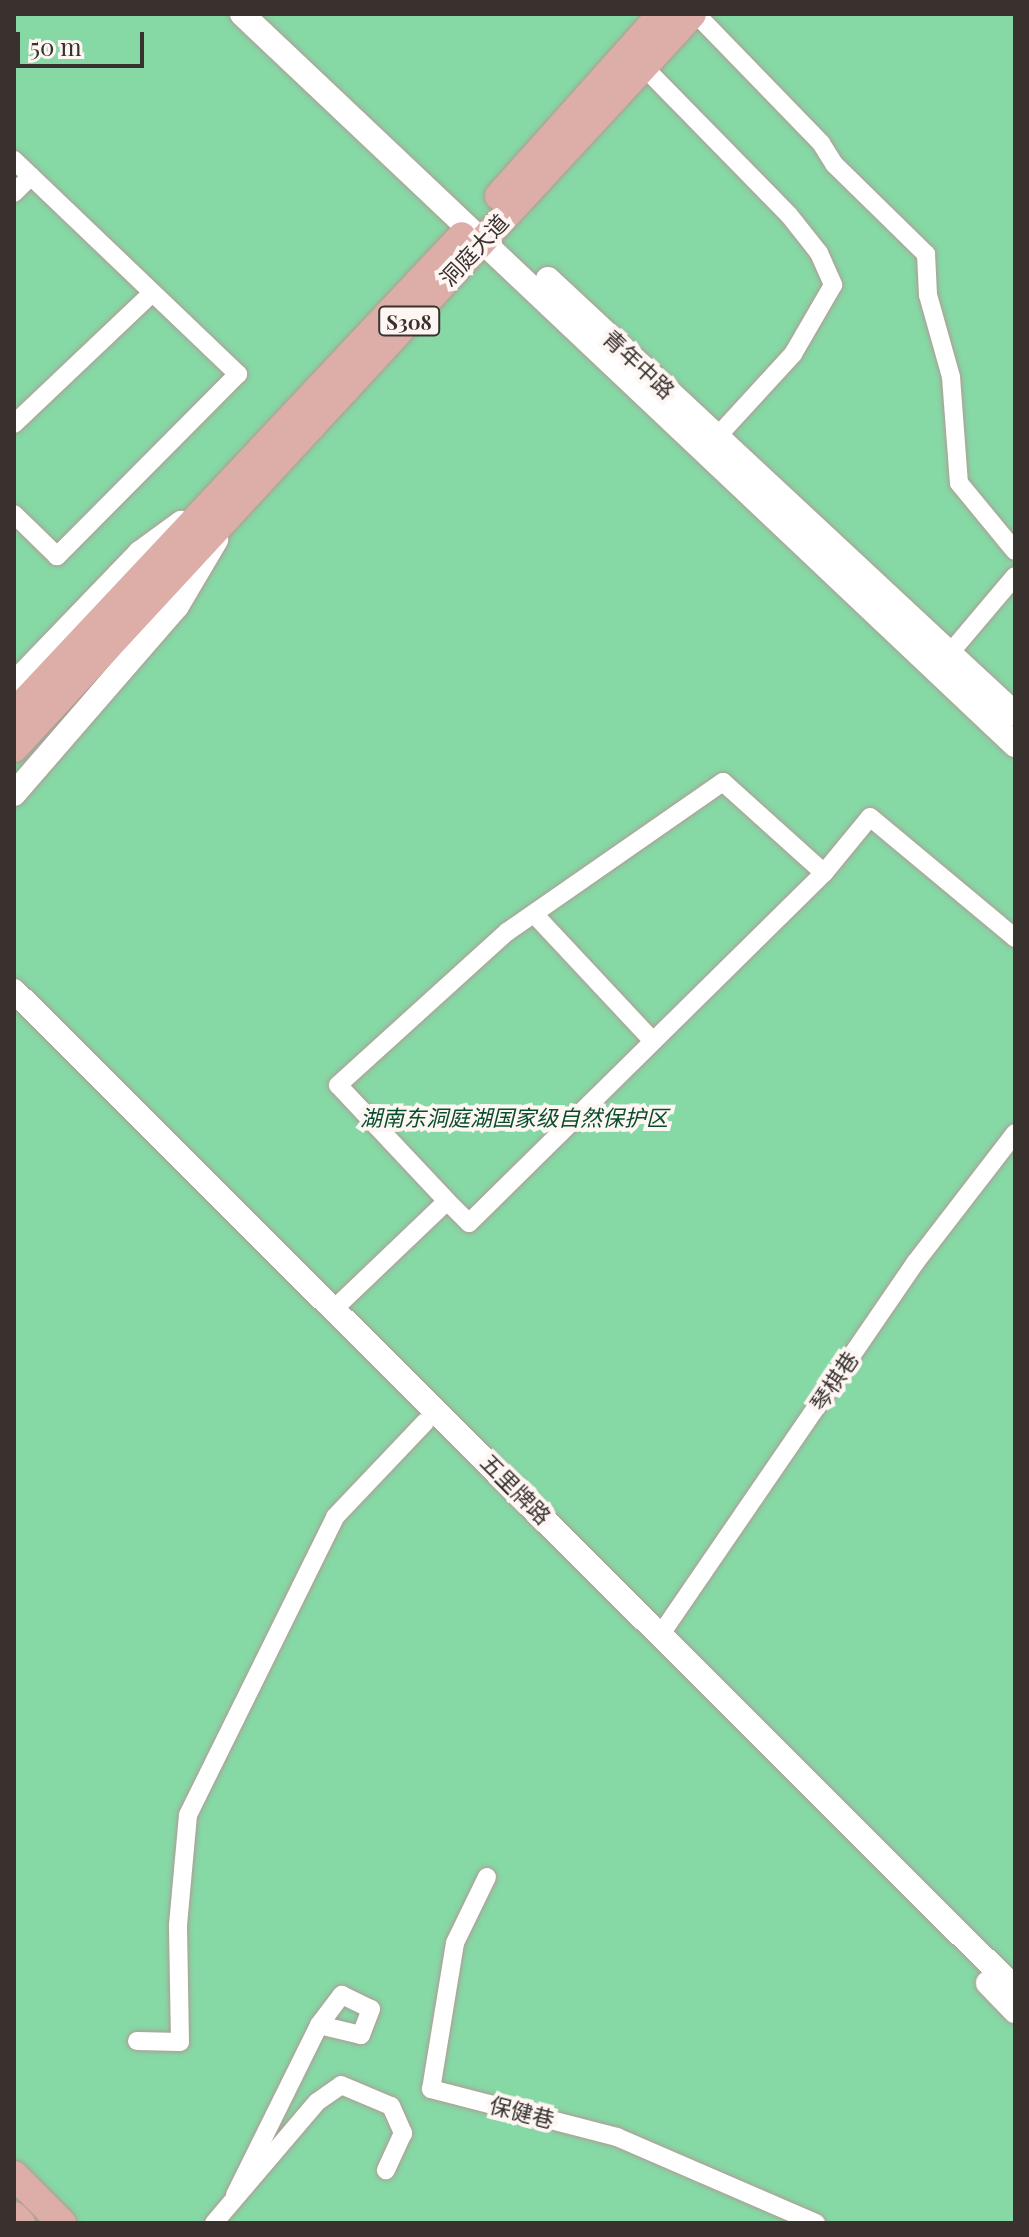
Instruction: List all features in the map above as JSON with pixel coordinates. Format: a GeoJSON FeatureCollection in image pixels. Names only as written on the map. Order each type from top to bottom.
{"type":"FeatureCollection","features":[{"type":"Feature","properties":{"kind":"main road"},"geometry":{"type":"LineString","coordinates":[[242,14],[482,229]]}},
{"type":"Feature","properties":{"kind":"main road","name":"青年中路"},"geometry":{"type":"LineString","coordinates":[[263,14],[1015,745]]}},
{"type":"Feature","properties":{"kind":"main road","name":"洞庭大道"},"geometry":{"type":"LineString","coordinates":[[482,229],[662,14]]}},
{"type":"Feature","properties":{"kind":"main road","name":"洞庭大道"},"geometry":{"type":"LineString","coordinates":[[14,713],[145,575],[220,507],[482,229],[694,14]]}},
{"type":"Feature","properties":{"kind":"main road","name":"青年中路"},"geometry":{"type":"LineString","coordinates":[[482,229],[717,437],[1015,714]]}},
{"type":"Feature","properties":{"kind":"main road"},"geometry":{"type":"LineString","coordinates":[[14,684],[140,553],[220,507]]}},
{"type":"Feature","properties":{"kind":"main road"},"geometry":{"type":"LineString","coordinates":[[14,794],[177,606],[220,507]]}},
{"type":"Feature","properties":{"kind":"main road","name":"洞庭大道"},"geometry":{"type":"LineString","coordinates":[[14,748],[126,627],[220,507]]}},
{"type":"Feature","properties":{"kind":"main road","name":"五里牌路"},"geometry":{"type":"LineString","coordinates":[[14,991],[1015,1989]]}},
{"type":"Feature","properties":{"kind":"main road","name":"五里牌路"},"geometry":{"type":"LineString","coordinates":[[14,1013],[1015,2011]]}},
{"type":"Feature","properties":{"kind":"main road"},"geometry":{"type":"LineString","coordinates":[[14,2175],[62,2223]]}},
{"type":"Feature","properties":{"kind":"main road"},"geometry":{"type":"LineString","coordinates":[[14,2216],[21,2223]]}},
{"type":"Feature","properties":{"kind":"street"},"geometry":{"type":"LineString","coordinates":[[694,14],[821,143],[834,164],[926,254],[928,295],[951,377],[959,483],[1015,551]]}},
{"type":"Feature","properties":{"kind":"street"},"geometry":{"type":"LineString","coordinates":[[644,67],[789,215],[819,253],[833,285],[793,354],[717,437]]}},
{"type":"Feature","properties":{"kind":"street"},"geometry":{"type":"LineString","coordinates":[[14,160],[238,374],[57,556],[14,514]]}},
{"type":"Feature","properties":{"kind":"street"},"geometry":{"type":"LineString","coordinates":[[14,193],[31,176]]}},
{"type":"Feature","properties":{"kind":"street"},"geometry":{"type":"LineString","coordinates":[[14,424],[152,293]]}},
{"type":"Feature","properties":{"kind":"street"},"geometry":{"type":"LineString","coordinates":[[950,653],[1008,598],[1015,576]]}},
{"type":"Feature","properties":{"kind":"street"},"geometry":{"type":"LineString","coordinates":[[824,873],[723,782],[534,914],[338,1085],[469,1223],[824,873],[870,817],[1015,938]]}},
{"type":"Feature","properties":{"kind":"street"},"geometry":{"type":"LineString","coordinates":[[534,914],[653,1041]]}},
{"type":"Feature","properties":{"kind":"street","name":"琴棋巷"},"geometry":{"type":"LineString","coordinates":[[661,1634],[915,1263],[1015,1133]]}},
{"type":"Feature","properties":{"kind":"street"},"geometry":{"type":"LineString","coordinates":[[334,1309],[447,1201]]}},
{"type":"Feature","properties":{"kind":"street"},"geometry":{"type":"LineString","coordinates":[[137,2041],[180,2042],[178,1925],[188,1815],[335,1517],[425,1422]]}},
{"type":"Feature","properties":{"kind":"street","name":"保健巷"},"geometry":{"type":"LineString","coordinates":[[487,1877],[455,1943],[431,2089],[617,2137],[778,2215],[816,2223]]}},
{"type":"Feature","properties":{"kind":"street"},"geometry":{"type":"LineString","coordinates":[[235,2195],[319,2025]]}},
{"type":"Feature","properties":{"kind":"street"},"geometry":{"type":"LineString","coordinates":[[214,2223],[317,2102],[341,2085],[391,2106],[403,2133],[386,2170]]}},
{"type":"Feature","properties":{"kind":"green space","name":"湖南东洞庭湖国家级自然保护区"},"geometry":{"type":"Polygon","coordinates":[[[14,14],[1015,14],[1015,2223],[14,2223],[14,14]]]}}]}
